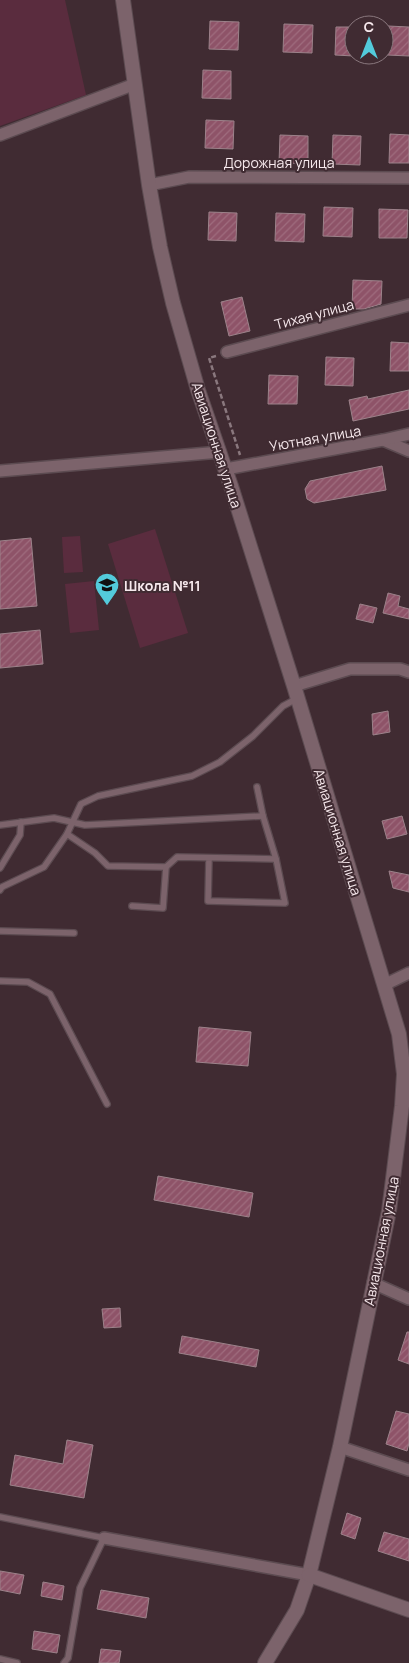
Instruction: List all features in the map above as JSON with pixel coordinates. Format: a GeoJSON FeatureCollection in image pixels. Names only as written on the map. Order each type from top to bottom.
{"type":"FeatureCollection","features":[{"type":"Feature","properties":{"kind":"street","name":"Авиационная улица"},"geometry":{"type":"LineString","coordinates":[[124,0],[149,185],[160,247],[173,303],[198,390],[226,469],[296,692],[399,1034],[404,1074],[405,1106],[389,1212],[340,1447],[308,1575],[297,1610],[265,1663]]}},
{"type":"Feature","properties":{"kind":"street"},"geometry":{"type":"LineString","coordinates":[[0,135],[136,84]]}},
{"type":"Feature","properties":{"kind":"street","name":"Дорожная улица"},"geometry":{"type":"LineString","coordinates":[[149,185],[189,177],[409,178]]}},
{"type":"Feature","properties":{"kind":"street","name":"Тихая улица"},"geometry":{"type":"LineString","coordinates":[[227,352],[409,305]]}},
{"type":"Feature","properties":{"kind":"street","name":"Уютная улица"},"geometry":{"type":"LineString","coordinates":[[226,469],[409,434]]}},
{"type":"Feature","properties":{"kind":"street"},"geometry":{"type":"LineString","coordinates":[[383,440],[409,451]]}},
{"type":"Feature","properties":{"kind":"street"},"geometry":{"type":"LineString","coordinates":[[0,471],[220,452]]}},
{"type":"Feature","properties":{"kind":"street"},"geometry":{"type":"LineString","coordinates":[[296,692],[350,669],[400,670],[409,672]]}},
{"type":"Feature","properties":{"kind":"street"},"geometry":{"type":"LineString","coordinates":[[384,985],[409,972]]}},
{"type":"Feature","properties":{"kind":"street"},"geometry":{"type":"LineString","coordinates":[[373,1283],[409,1299]]}},
{"type":"Feature","properties":{"kind":"street"},"geometry":{"type":"LineString","coordinates":[[340,1447],[409,1470]]}},
{"type":"Feature","properties":{"kind":"street"},"geometry":{"type":"LineString","coordinates":[[104,1538],[308,1575],[409,1610]]}},
{"type":"Feature","properties":{"kind":"lane"},"geometry":{"type":"LineString","coordinates":[[1,887],[44,867],[67,834],[81,804],[98,796],[192,776],[220,762],[253,736],[296,692]]}},
{"type":"Feature","properties":{"kind":"lane"},"geometry":{"type":"LineString","coordinates":[[209,858],[208,901],[285,904],[276,859],[263,816],[257,787]]}},
{"type":"Feature","properties":{"kind":"lane"},"geometry":{"type":"LineString","coordinates":[[0,825],[54,818],[85,825],[263,816]]}},
{"type":"Feature","properties":{"kind":"lane"},"geometry":{"type":"LineString","coordinates":[[0,868],[20,835],[21,822]]}},
{"type":"Feature","properties":{"kind":"lane"},"geometry":{"type":"LineString","coordinates":[[67,834],[95,853],[108,866],[166,867],[177,857],[276,859]]}},
{"type":"Feature","properties":{"kind":"lane"},"geometry":{"type":"LineString","coordinates":[[132,906],[163,908],[166,867]]}},
{"type":"Feature","properties":{"kind":"lane"},"geometry":{"type":"LineString","coordinates":[[0,931],[74,933]]}},
{"type":"Feature","properties":{"kind":"lane"},"geometry":{"type":"LineString","coordinates":[[0,981],[28,982],[50,994],[107,1104]]}},
{"type":"Feature","properties":{"kind":"lane"},"geometry":{"type":"LineString","coordinates":[[0,1517],[104,1538],[80,1588],[68,1658],[64,1663]]}},
{"type":"Feature","properties":{"kind":"lane"},"geometry":{"type":"LineString","coordinates":[[0,1659],[17,1663]]}},
{"type":"Feature","properties":{"kind":"path"},"geometry":{"type":"LineString","coordinates":[[227,352],[209,358],[243,466]]}},
{"type":"Feature","properties":{"kind":"shaded area"},"geometry":{"type":"Polygon","coordinates":[[[0,0],[65,0],[86,95],[0,126],[0,0]]]}},
{"type":"Feature","properties":{"kind":"shaded area"},"geometry":{"type":"Polygon","coordinates":[[[155,529],[188,633],[140,648],[108,544],[155,529]]]}},
{"type":"Feature","properties":{"kind":"shaded area"},"geometry":{"type":"Polygon","coordinates":[[[80,536],[83,572],[64,573],[62,537],[80,536]]]}},
{"type":"Feature","properties":{"kind":"shaded area"},"geometry":{"type":"Polygon","coordinates":[[[94,581],[99,630],[70,633],[65,584],[94,581]]]}},
{"type":"Feature","properties":{"kind":"building"},"geometry":{"type":"Polygon","coordinates":[[[210,21],[239,22],[238,50],[209,49],[210,21]]]}},
{"type":"Feature","properties":{"kind":"building"},"geometry":{"type":"Polygon","coordinates":[[[284,24],[313,25],[312,53],[283,52],[284,24]]]}},
{"type":"Feature","properties":{"kind":"building"},"geometry":{"type":"Polygon","coordinates":[[[394,26],[409,27],[409,56],[394,55],[394,26]]]}},
{"type":"Feature","properties":{"kind":"building"},"geometry":{"type":"Polygon","coordinates":[[[336,27],[344,27],[344,55],[335,55],[336,27]]]}},
{"type":"Feature","properties":{"kind":"building"},"geometry":{"type":"Polygon","coordinates":[[[203,70],[231,71],[231,99],[202,98],[203,70]]]}},
{"type":"Feature","properties":{"kind":"building"},"geometry":{"type":"Polygon","coordinates":[[[206,120],[234,121],[233,149],[205,148],[206,120]]]}},
{"type":"Feature","properties":{"kind":"building"},"geometry":{"type":"Polygon","coordinates":[[[390,134],[409,135],[409,163],[389,163],[390,134]]]}},
{"type":"Feature","properties":{"kind":"building"},"geometry":{"type":"Polygon","coordinates":[[[280,135],[308,136],[308,164],[279,163],[280,135]]]}},
{"type":"Feature","properties":{"kind":"building"},"geometry":{"type":"Polygon","coordinates":[[[333,135],[361,136],[360,165],[332,164],[333,135]]]}},
{"type":"Feature","properties":{"kind":"building"},"geometry":{"type":"Polygon","coordinates":[[[324,207],[353,208],[352,237],[323,236],[324,207]]]}},
{"type":"Feature","properties":{"kind":"building"},"geometry":{"type":"Polygon","coordinates":[[[379,209],[408,210],[407,238],[379,238],[379,209]]]}},
{"type":"Feature","properties":{"kind":"building"},"geometry":{"type":"Polygon","coordinates":[[[209,212],[237,213],[236,241],[208,240],[209,212]]]}},
{"type":"Feature","properties":{"kind":"building"},"geometry":{"type":"Polygon","coordinates":[[[276,213],[305,214],[304,242],[275,241],[276,213]]]}},
{"type":"Feature","properties":{"kind":"building"},"geometry":{"type":"Polygon","coordinates":[[[353,280],[382,281],[381,304],[364,309],[352,309],[353,280]]]}},
{"type":"Feature","properties":{"kind":"building"},"geometry":{"type":"Polygon","coordinates":[[[242,297],[250,331],[229,336],[221,302],[242,297]]]}},
{"type":"Feature","properties":{"kind":"building"},"geometry":{"type":"Polygon","coordinates":[[[391,342],[409,343],[409,371],[390,371],[391,342]]]}},
{"type":"Feature","properties":{"kind":"building"},"geometry":{"type":"Polygon","coordinates":[[[326,357],[354,358],[353,386],[325,385],[326,357]]]}},
{"type":"Feature","properties":{"kind":"building"},"geometry":{"type":"Polygon","coordinates":[[[269,375],[298,376],[297,404],[268,404],[269,375]]]}},
{"type":"Feature","properties":{"kind":"building"},"geometry":{"type":"Polygon","coordinates":[[[409,390],[409,409],[353,421],[349,400],[367,396],[368,399],[409,390]]]}},
{"type":"Feature","properties":{"kind":"building"},"geometry":{"type":"Polygon","coordinates":[[[382,466],[386,490],[314,503],[307,499],[305,489],[310,481],[382,466]]]}},
{"type":"Feature","properties":{"kind":"building"},"geometry":{"type":"Polygon","coordinates":[[[31,538],[37,606],[0,609],[0,541],[31,538]]]}},
{"type":"Feature","properties":{"kind":"building"},"geometry":{"type":"Polygon","coordinates":[[[388,593],[400,596],[398,606],[409,609],[409,619],[383,613],[388,593]]]}},
{"type":"Feature","properties":{"kind":"building"},"geometry":{"type":"Polygon","coordinates":[[[360,604],[377,608],[373,623],[356,619],[360,604]]]}},
{"type":"Feature","properties":{"kind":"building"},"geometry":{"type":"Polygon","coordinates":[[[40,630],[43,664],[0,668],[0,634],[40,630]]]}},
{"type":"Feature","properties":{"kind":"building"},"geometry":{"type":"Polygon","coordinates":[[[388,711],[390,732],[373,735],[372,714],[388,711]]]}},
{"type":"Feature","properties":{"kind":"building"},"geometry":{"type":"Polygon","coordinates":[[[402,816],[407,834],[387,839],[382,821],[402,816]]]}},
{"type":"Feature","properties":{"kind":"building"},"geometry":{"type":"Polygon","coordinates":[[[389,871],[409,875],[409,892],[393,888],[389,871]]]}},
{"type":"Feature","properties":{"kind":"building"},"geometry":{"type":"Polygon","coordinates":[[[199,1027],[251,1032],[248,1066],[196,1062],[199,1027]]]}},
{"type":"Feature","properties":{"kind":"building"},"geometry":{"type":"Polygon","coordinates":[[[158,1176],[253,1193],[249,1217],[154,1200],[158,1176]]]}},
{"type":"Feature","properties":{"kind":"building"},"geometry":{"type":"Polygon","coordinates":[[[120,1308],[121,1327],[104,1328],[102,1309],[120,1308]]]}},
{"type":"Feature","properties":{"kind":"building"},"geometry":{"type":"Polygon","coordinates":[[[407,1332],[409,1332],[409,1364],[398,1360],[407,1332]]]}},
{"type":"Feature","properties":{"kind":"building"},"geometry":{"type":"Polygon","coordinates":[[[182,1336],[259,1350],[256,1367],[179,1353],[182,1336]]]}},
{"type":"Feature","properties":{"kind":"building"},"geometry":{"type":"Polygon","coordinates":[[[396,1411],[409,1414],[409,1443],[407,1451],[386,1444],[396,1411]]]}},
{"type":"Feature","properties":{"kind":"building"},"geometry":{"type":"Polygon","coordinates":[[[67,1440],[93,1445],[84,1498],[10,1485],[15,1455],[63,1464],[67,1440]]]}},
{"type":"Feature","properties":{"kind":"building"},"geometry":{"type":"Polygon","coordinates":[[[347,1513],[361,1518],[355,1539],[341,1534],[347,1513]]]}},
{"type":"Feature","properties":{"kind":"building"},"geometry":{"type":"Polygon","coordinates":[[[384,1532],[409,1539],[409,1561],[378,1551],[384,1532]]]}},
{"type":"Feature","properties":{"kind":"building"},"geometry":{"type":"Polygon","coordinates":[[[0,1571],[24,1575],[20,1594],[0,1590],[0,1571]]]}},
{"type":"Feature","properties":{"kind":"building"},"geometry":{"type":"Polygon","coordinates":[[[43,1582],[64,1586],[62,1600],[41,1596],[43,1582]]]}},
{"type":"Feature","properties":{"kind":"building"},"geometry":{"type":"Polygon","coordinates":[[[101,1590],[149,1598],[146,1618],[97,1609],[101,1590]]]}},
{"type":"Feature","properties":{"kind":"building"},"geometry":{"type":"Polygon","coordinates":[[[34,1631],[60,1635],[57,1653],[32,1649],[34,1631]]]}},
{"type":"Feature","properties":{"kind":"building"},"geometry":{"type":"Polygon","coordinates":[[[101,1649],[121,1651],[119,1663],[99,1663],[101,1649]]]}},
{"type":"Feature","properties":{"kind":"place","name":"Школа №11"},"geometry":{"type":"Point","coordinates":[107,606]}}]}
